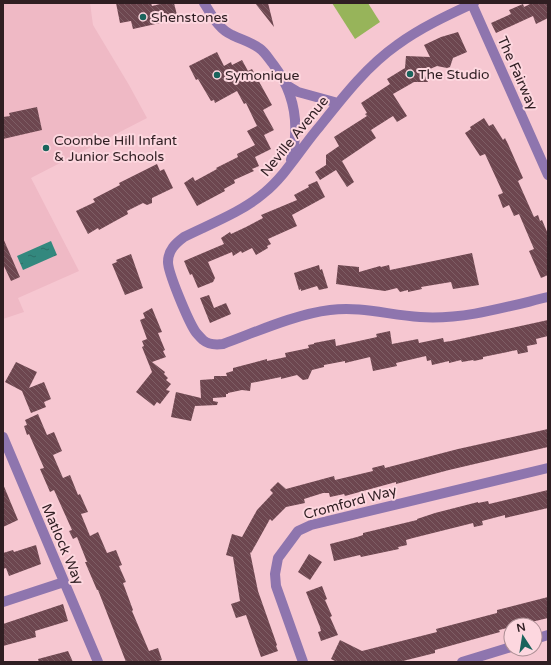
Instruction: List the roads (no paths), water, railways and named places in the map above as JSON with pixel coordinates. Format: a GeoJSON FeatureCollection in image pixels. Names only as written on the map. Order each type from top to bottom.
{"type":"FeatureCollection","features":[{"type":"Feature","properties":{"kind":"street"},"geometry":{"type":"LineString","coordinates":[[204,3],[219,26],[231,35],[244,39],[260,49],[279,72],[288,86],[296,126],[293,151],[288,168]]}},
{"type":"Feature","properties":{"kind":"street","name":"Neville Avenue"},"geometry":{"type":"LineString","coordinates":[[473,3],[396,45],[364,75],[338,103],[288,168],[265,192],[255,200],[184,237],[176,243],[168,261],[169,269],[196,333],[204,341],[214,345],[223,344],[310,313],[329,310],[348,308],[421,317],[460,316],[548,297]]}},
{"type":"Feature","properties":{"kind":"street","name":"The Fairway"},"geometry":{"type":"LineString","coordinates":[[473,3],[548,175]]}},
{"type":"Feature","properties":{"kind":"street"},"geometry":{"type":"LineString","coordinates":[[288,86],[298,92],[338,103]]}},
{"type":"Feature","properties":{"kind":"street","name":"Matlock Way"},"geometry":{"type":"LineString","coordinates":[[3,437],[98,662]]}},
{"type":"Feature","properties":{"kind":"street","name":"Cromford Way"},"geometry":{"type":"LineString","coordinates":[[303,662],[276,586],[275,574],[278,558],[298,531],[311,525],[548,468]]}},
{"type":"Feature","properties":{"kind":"street"},"geometry":{"type":"LineString","coordinates":[[3,602],[64,582]]}},
{"type":"Feature","properties":{"kind":"street"},"geometry":{"type":"LineString","coordinates":[[462,662],[503,649]]}},
{"type":"Feature","properties":{"kind":"water"},"geometry":{"type":"Polygon","coordinates":[[[51,241],[57,255],[23,270],[17,256],[51,241]]]}},
{"type":"Feature","properties":{"kind":"place","name":"Shenstones"},"geometry":{"type":"Point","coordinates":[143,17]}},
{"type":"Feature","properties":{"kind":"place","name":"The Studio"},"geometry":{"type":"Point","coordinates":[410,74]}},
{"type":"Feature","properties":{"kind":"place","name":"Symonique"},"geometry":{"type":"Point","coordinates":[217,75]}},
{"type":"Feature","properties":{"kind":"place","name":"Coombe Hill Infant & Junior Schools"},"geometry":{"type":"Point","coordinates":[46,148]}}]}
